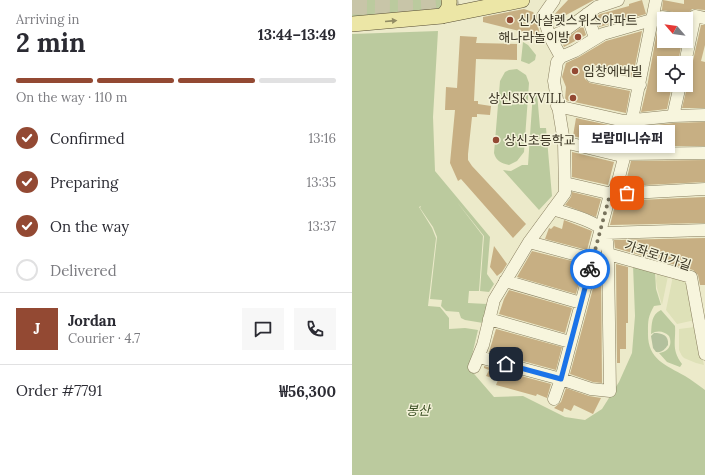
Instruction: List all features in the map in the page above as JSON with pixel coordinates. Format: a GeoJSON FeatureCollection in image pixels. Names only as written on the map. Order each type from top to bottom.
{"type":"FeatureCollection","features":[{"type":"Feature","properties":{"kind":"main road"},"geometry":{"type":"LineString","coordinates":[[442,16],[446,13],[450,6],[449,0]]}},
{"type":"Feature","properties":{"kind":"main road"},"geometry":{"type":"LineString","coordinates":[[463,0],[468,8],[478,5],[522,0]]}},
{"type":"Feature","properties":{"kind":"main road"},"geometry":{"type":"LineString","coordinates":[[352,24],[442,16],[478,5]]}},
{"type":"Feature","properties":{"kind":"street"},"geometry":{"type":"LineString","coordinates":[[554,0],[543,16],[559,60],[554,81],[564,142],[565,193],[529,242],[505,281],[494,300],[489,319],[570,342]]}},
{"type":"Feature","properties":{"kind":"street"},"geometry":{"type":"LineString","coordinates":[[550,37],[564,31],[597,7],[618,0]]}},
{"type":"Feature","properties":{"kind":"street"},"geometry":{"type":"LineString","coordinates":[[554,399],[561,379],[592,259],[603,231],[609,198],[617,185],[625,154],[656,0]]}},
{"type":"Feature","properties":{"kind":"street"},"geometry":{"type":"LineString","coordinates":[[587,14],[595,38]]}},
{"type":"Feature","properties":{"kind":"street"},"geometry":{"type":"LineString","coordinates":[[559,60],[603,34],[657,19]]}},
{"type":"Feature","properties":{"kind":"street"},"geometry":{"type":"LineString","coordinates":[[687,56],[695,19]]}},
{"type":"Feature","properties":{"kind":"street"},"geometry":{"type":"LineString","coordinates":[[592,76],[640,85]]}},
{"type":"Feature","properties":{"kind":"street"},"geometry":{"type":"LineString","coordinates":[[673,116],[678,92]]}},
{"type":"Feature","properties":{"kind":"street"},"geometry":{"type":"LineString","coordinates":[[558,106],[624,121],[673,116],[705,115]]}},
{"type":"Feature","properties":{"kind":"street"},"geometry":{"type":"LineString","coordinates":[[564,142],[618,155],[705,153]]}},
{"type":"Feature","properties":{"kind":"street"},"geometry":{"type":"LineString","coordinates":[[565,183],[612,194],[705,189]]}},
{"type":"Feature","properties":{"kind":"street"},"geometry":{"type":"LineString","coordinates":[[553,209],[595,224],[603,231],[608,254]]}},
{"type":"Feature","properties":{"kind":"street","name":"가좌로11가길"},"geometry":{"type":"LineString","coordinates":[[603,231],[705,230]]}},
{"type":"Feature","properties":{"kind":"street"},"geometry":{"type":"LineString","coordinates":[[529,242],[592,259]]}},
{"type":"Feature","properties":{"kind":"street","name":"가좌로11가길"},"geometry":{"type":"LineString","coordinates":[[489,319],[477,362],[561,379],[591,389],[610,391],[608,254],[691,277],[705,354]]}},
{"type":"Feature","properties":{"kind":"street"},"geometry":{"type":"LineString","coordinates":[[505,281],[581,303]]}},
{"type":"Feature","properties":{"kind":"green space"},"geometry":{"type":"Polygon","coordinates":[[[352,0],[445,0],[441,10],[352,21],[352,0]]]}},
{"type":"Feature","properties":{"kind":"green space","name":"봉산"},"geometry":{"type":"Polygon","coordinates":[[[438,31],[433,117],[435,171],[490,237],[487,274],[494,284],[489,292],[480,291],[484,236],[457,202],[483,236],[479,291],[469,291],[468,303],[487,304],[483,323],[465,320],[461,318],[459,312],[446,311],[441,306],[442,300],[430,299],[437,237],[433,227],[420,208],[421,206],[419,207],[432,228],[436,238],[428,306],[440,307],[449,318],[449,329],[465,328],[478,330],[469,368],[494,397],[523,396],[565,417],[585,420],[602,409],[619,382],[632,353],[635,316],[633,265],[655,271],[656,289],[661,305],[654,306],[649,316],[648,341],[654,355],[659,360],[705,390],[705,475],[352,475],[352,34],[438,31]]]}},
{"type":"Feature","properties":{"kind":"green space"},"geometry":{"type":"Polygon","coordinates":[[[523,42],[528,45],[536,55],[535,60],[529,64],[521,61],[523,42]]]}},
{"type":"Feature","properties":{"kind":"green space"},"geometry":{"type":"Polygon","coordinates":[[[517,69],[526,75],[529,83],[524,152],[517,161],[509,165],[499,161],[494,153],[500,81],[505,72],[517,69]]]}},
{"type":"Feature","properties":{"kind":"green space"},"geometry":{"type":"Polygon","coordinates":[[[533,92],[537,93],[540,128],[546,128],[552,196],[539,210],[503,170],[511,171],[522,165],[528,165],[533,92]]]}},
{"type":"Feature","properties":{"kind":"green space"},"geometry":{"type":"Polygon","coordinates":[[[657,272],[668,276],[662,305],[657,288],[657,272]]]}},
{"type":"Feature","properties":{"kind":"green space"},"geometry":{"type":"Polygon","coordinates":[[[673,276],[686,279],[695,320],[677,324],[666,310],[673,276]]]}},
{"type":"Feature","properties":{"kind":"green space"},"geometry":{"type":"Polygon","coordinates":[[[661,310],[675,326],[675,350],[682,364],[680,367],[667,362],[659,353],[669,348],[669,336],[660,332],[651,334],[655,314],[661,310]]]}},
{"type":"Feature","properties":{"kind":"green space"},"geometry":{"type":"Polygon","coordinates":[[[695,327],[704,365],[684,358],[679,350],[679,329],[695,327]]]}},
{"type":"Feature","properties":{"kind":"green space"},"geometry":{"type":"Polygon","coordinates":[[[654,333],[664,335],[668,342],[668,345],[660,352],[656,352],[653,348],[651,336],[654,333]]]}},
{"type":"Feature","properties":{"kind":"building"},"geometry":{"type":"Polygon","coordinates":[[[568,0],[594,0],[553,22],[551,18],[568,0]]]}},
{"type":"Feature","properties":{"kind":"building"},"geometry":{"type":"Polygon","coordinates":[[[642,0],[646,14],[599,27],[596,17],[600,14],[629,6],[629,4],[642,0]]]}},
{"type":"Feature","properties":{"kind":"building"},"geometry":{"type":"Polygon","coordinates":[[[663,0],[684,4],[684,0],[705,0],[705,10],[692,9],[690,12],[673,12],[662,10],[663,0]]]}},
{"type":"Feature","properties":{"kind":"building","name":"신사샬렛스위스아파트"},"geometry":{"type":"Polygon","coordinates":[[[524,9],[533,12],[536,16],[540,36],[483,22],[483,17],[524,9]]]}},
{"type":"Feature","properties":{"kind":"building"},"geometry":{"type":"Polygon","coordinates":[[[701,25],[705,25],[705,45],[701,61],[705,62],[705,108],[682,108],[686,92],[693,92],[693,61],[701,25]]]}},
{"type":"Feature","properties":{"kind":"building"},"geometry":{"type":"Polygon","coordinates":[[[583,26],[586,35],[564,47],[561,40],[568,37],[583,26]]]}},
{"type":"Feature","properties":{"kind":"building"},"geometry":{"type":"Polygon","coordinates":[[[642,31],[633,76],[593,69],[589,69],[585,74],[585,79],[590,83],[630,91],[626,113],[565,100],[566,87],[562,77],[566,63],[606,41],[642,31]]]}},
{"type":"Feature","properties":{"kind":"building"},"geometry":{"type":"Polygon","coordinates":[[[657,32],[657,48],[681,48],[679,56],[657,56],[657,92],[671,92],[667,109],[641,112],[657,32]]]}},
{"type":"Feature","properties":{"kind":"building"},"geometry":{"type":"Polygon","coordinates":[[[460,36],[477,37],[476,43],[517,44],[517,60],[476,59],[474,101],[478,101],[478,104],[491,106],[490,115],[477,114],[477,117],[472,117],[468,154],[468,160],[472,166],[526,224],[513,238],[461,179],[458,181],[450,163],[455,110],[445,110],[446,87],[457,88],[460,36]]]}},
{"type":"Feature","properties":{"kind":"building"},"geometry":{"type":"Polygon","coordinates":[[[576,118],[622,128],[617,147],[573,136],[576,118]]]}},
{"type":"Feature","properties":{"kind":"building"},"geometry":{"type":"Polygon","coordinates":[[[705,122],[705,146],[634,146],[638,127],[674,123],[705,122]]]}},
{"type":"Feature","properties":{"kind":"building"},"geometry":{"type":"Polygon","coordinates":[[[572,152],[614,162],[608,185],[572,177],[572,152]]]}},
{"type":"Feature","properties":{"kind":"building"},"geometry":{"type":"Polygon","coordinates":[[[705,160],[705,182],[625,186],[631,161],[705,160]]]}},
{"type":"Feature","properties":{"kind":"building"},"geometry":{"type":"Polygon","coordinates":[[[572,192],[601,199],[596,217],[565,205],[571,197],[572,192]]]}},
{"type":"Feature","properties":{"kind":"building"},"geometry":{"type":"Polygon","coordinates":[[[705,197],[705,223],[610,225],[616,201],[705,197]]]}},
{"type":"Feature","properties":{"kind":"building"},"geometry":{"type":"Polygon","coordinates":[[[564,220],[592,231],[587,250],[545,239],[549,228],[551,229],[554,226],[562,229],[564,220]]]}},
{"type":"Feature","properties":{"kind":"building"},"geometry":{"type":"Polygon","coordinates":[[[705,238],[705,285],[700,285],[698,275],[693,270],[615,248],[614,240],[705,238]]]}},
{"type":"Feature","properties":{"kind":"building"},"geometry":{"type":"Polygon","coordinates":[[[494,246],[507,264],[502,272],[497,276],[490,267],[494,246]]]}},
{"type":"Feature","properties":{"kind":"building"},"geometry":{"type":"Polygon","coordinates":[[[532,251],[584,264],[576,294],[517,277],[532,251]]]}},
{"type":"Feature","properties":{"kind":"building"},"geometry":{"type":"Polygon","coordinates":[[[600,262],[602,383],[593,382],[570,374],[600,262]]]}},
{"type":"Feature","properties":{"kind":"building"},"geometry":{"type":"Polygon","coordinates":[[[616,264],[628,267],[628,323],[626,323],[626,349],[620,349],[620,363],[617,363],[616,264]]]}},
{"type":"Feature","properties":{"kind":"building"},"geometry":{"type":"Polygon","coordinates":[[[509,290],[572,308],[565,333],[499,314],[509,290]]]}},
{"type":"Feature","properties":{"kind":"building"},"geometry":{"type":"Polygon","coordinates":[[[496,329],[562,347],[556,370],[489,352],[496,329]]]}},
{"type":"Feature","properties":{"kind":"building"},"geometry":{"type":"Polygon","coordinates":[[[484,366],[551,384],[547,398],[537,394],[536,396],[496,385],[498,380],[486,376],[489,370],[484,368],[484,366]]]}},
{"type":"Feature","properties":{"kind":"building"},"geometry":{"type":"Polygon","coordinates":[[[566,388],[589,396],[601,398],[593,414],[574,405],[571,411],[564,408],[563,412],[554,408],[561,402],[566,388]]]}},
{"type":"Feature","properties":{"kind":"tunnel"},"geometry":{"type":"LineString","coordinates":[[352,7],[424,7],[465,0]]}},
{"type":"Feature","properties":{"kind":"way so far"},"geometry":{"type":"LineString","coordinates":[[590,269],[609,198],[612,194],[627,193]]}},
{"type":"Feature","properties":{"kind":"place","name":"신사샬렛스위스아파트"},"geometry":{"type":"Point","coordinates":[510,20]}},
{"type":"Feature","properties":{"kind":"place","name":"해나라놀이방"},"geometry":{"type":"Point","coordinates":[578,37]}},
{"type":"Feature","properties":{"kind":"place","name":"임창에버빌"},"geometry":{"type":"Point","coordinates":[575,71]}},
{"type":"Feature","properties":{"kind":"place","name":"상신SKYVILL"},"geometry":{"type":"Point","coordinates":[573,98]}},
{"type":"Feature","properties":{"kind":"place","name":"상신초등학교"},"geometry":{"type":"Point","coordinates":[496,140]}},
{"type":"Feature","properties":{"kind":"place","name":"보람미니슈퍼"},"geometry":{"type":"Point","coordinates":[627,193]}},
{"type":"Feature","properties":{"kind":"route"},"geometry":{"type":"LineString","coordinates":[[506,364],[561,379],[590,269]]}}]}
